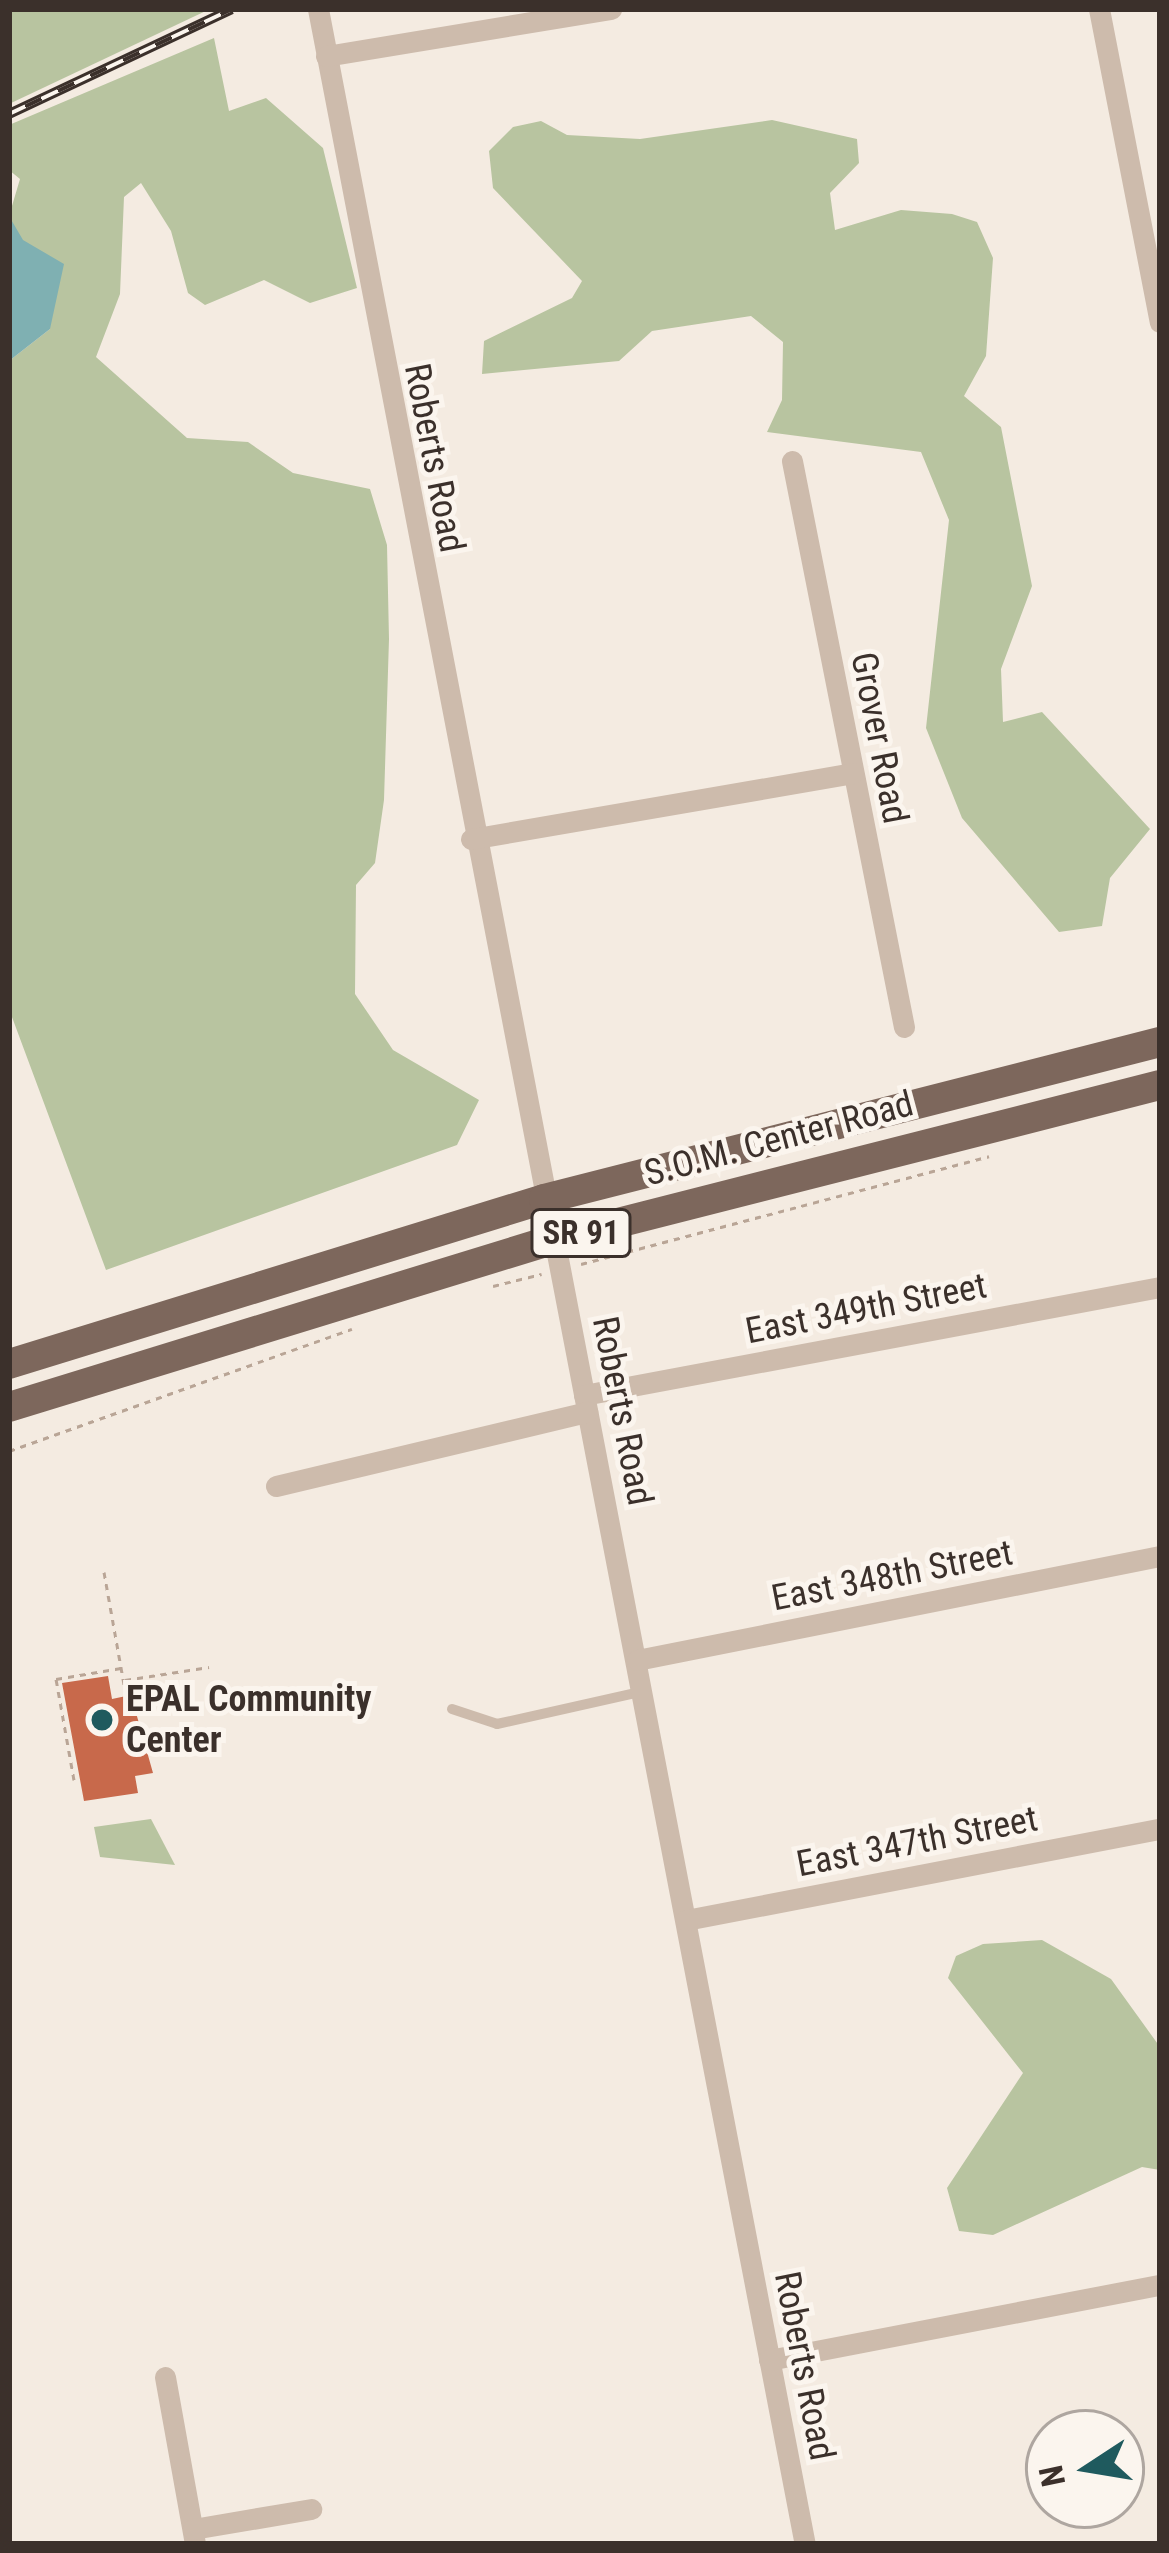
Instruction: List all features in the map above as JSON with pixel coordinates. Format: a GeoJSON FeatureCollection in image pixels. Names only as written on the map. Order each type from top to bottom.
{"type":"FeatureCollection","features":[{"type":"Feature","properties":{"kind":"main road","name":"S.O.M. Center Road"},"geometry":{"type":"LineString","coordinates":[[9,1364],[544,1199],[1160,1042]]}},
{"type":"Feature","properties":{"kind":"main road","name":"S.O.M. Center Road"},"geometry":{"type":"LineString","coordinates":[[9,1407],[555,1239],[1160,1085]]}},
{"type":"Feature","properties":{"kind":"street","name":"Roberts Road"},"geometry":{"type":"LineString","coordinates":[[318,9],[471,839],[555,1239],[805,2544]]}},
{"type":"Feature","properties":{"kind":"street"},"geometry":{"type":"LineString","coordinates":[[326,56],[611,9]]}},
{"type":"Feature","properties":{"kind":"street"},"geometry":{"type":"LineString","coordinates":[[1099,9],[1160,322]]}},
{"type":"Feature","properties":{"kind":"street","name":"Grover Road"},"geometry":{"type":"LineString","coordinates":[[792,461],[904,1027]]}},
{"type":"Feature","properties":{"kind":"street"},"geometry":{"type":"LineString","coordinates":[[471,839],[852,773]]}},
{"type":"Feature","properties":{"kind":"street","name":"East 349th Street"},"geometry":{"type":"LineString","coordinates":[[276,1486],[586,1404],[1160,1287]]}},
{"type":"Feature","properties":{"kind":"street","name":"East 348th Street"},"geometry":{"type":"LineString","coordinates":[[637,1660],[1160,1556]]}},
{"type":"Feature","properties":{"kind":"street","name":"East 347th Street"},"geometry":{"type":"LineString","coordinates":[[686,1920],[1160,1829]]}},
{"type":"Feature","properties":{"kind":"street"},"geometry":{"type":"LineString","coordinates":[[769,2360],[1160,2285]]}},
{"type":"Feature","properties":{"kind":"street"},"geometry":{"type":"LineString","coordinates":[[165,2378],[194,2537],[310,2509]]}},
{"type":"Feature","properties":{"kind":"lane"},"geometry":{"type":"LineString","coordinates":[[452,1709],[497,1724],[643,1691]]}},
{"type":"Feature","properties":{"kind":"path"},"geometry":{"type":"LineString","coordinates":[[580,1264],[994,1154]]}},
{"type":"Feature","properties":{"kind":"path"},"geometry":{"type":"LineString","coordinates":[[472,1291],[535,1276]]}},
{"type":"Feature","properties":{"kind":"path"},"geometry":{"type":"LineString","coordinates":[[9,1450],[367,1324]]}},
{"type":"Feature","properties":{"kind":"path"},"geometry":{"type":"LineString","coordinates":[[104,1572],[126,1696]]}},
{"type":"Feature","properties":{"kind":"path"},"geometry":{"type":"LineString","coordinates":[[123,1681],[209,1667]]}},
{"type":"Feature","properties":{"kind":"path"},"geometry":{"type":"LineString","coordinates":[[74,1780],[56,1679],[121,1668]]}},
{"type":"Feature","properties":{"kind":"green space"},"geometry":{"type":"Polygon","coordinates":[[[9,9],[210,9],[9,104],[9,9]]]}},
{"type":"Feature","properties":{"kind":"green space"},"geometry":{"type":"Polygon","coordinates":[[[214,38],[229,111],[266,98],[323,148],[357,288],[310,303],[264,280],[205,305],[188,293],[171,231],[141,183],[124,197],[120,294],[96,357],[187,438],[248,442],[293,473],[370,489],[387,545],[389,639],[384,800],[375,863],[356,885],[355,994],[393,1050],[479,1100],[457,1145],[106,1270],[9,1009],[9,361],[50,329],[9,216],[20,179],[9,170],[9,125],[214,38]]]}},
{"type":"Feature","properties":{"kind":"green space"},"geometry":{"type":"Polygon","coordinates":[[[772,120],[857,139],[859,163],[830,193],[835,230],[901,210],[952,214],[977,222],[993,258],[986,356],[964,396],[1001,427],[1032,586],[1001,669],[1003,722],[1042,712],[1150,829],[1110,878],[1102,926],[1059,932],[962,818],[926,728],[949,520],[921,452],[767,432],[782,400],[783,342],[751,316],[652,331],[619,361],[482,374],[484,341],[572,298],[582,281],[493,188],[489,151],[513,127],[541,121],[567,135],[640,139],[772,120]]]}},
{"type":"Feature","properties":{"kind":"green space"},"geometry":{"type":"Polygon","coordinates":[[[151,1819],[175,1865],[100,1857],[94,1827],[151,1819]]]}},
{"type":"Feature","properties":{"kind":"green space"},"geometry":{"type":"Polygon","coordinates":[[[1042,1940],[1111,1979],[1160,2047],[1160,2170],[1142,2167],[993,2235],[959,2231],[947,2188],[1023,2073],[948,1978],[956,1956],[983,1944],[1042,1940]]]}},
{"type":"Feature","properties":{"kind":"water"},"geometry":{"type":"Polygon","coordinates":[[[9,216],[23,240],[64,264],[50,329],[9,361],[9,216]]]}},
{"type":"Feature","properties":{"kind":"building","name":"EPAL Community Center"},"geometry":{"type":"Polygon","coordinates":[[[108,1676],[112,1699],[131,1695],[153,1773],[135,1776],[138,1793],[84,1801],[62,1683],[108,1676]]]}},
{"type":"Feature","properties":{"kind":"railway"},"geometry":{"type":"LineString","coordinates":[[9,114],[232,9]]}},
{"type":"Feature","properties":{"kind":"place","name":"EPAL Community Center"},"geometry":{"type":"Point","coordinates":[102,1720]}}]}
